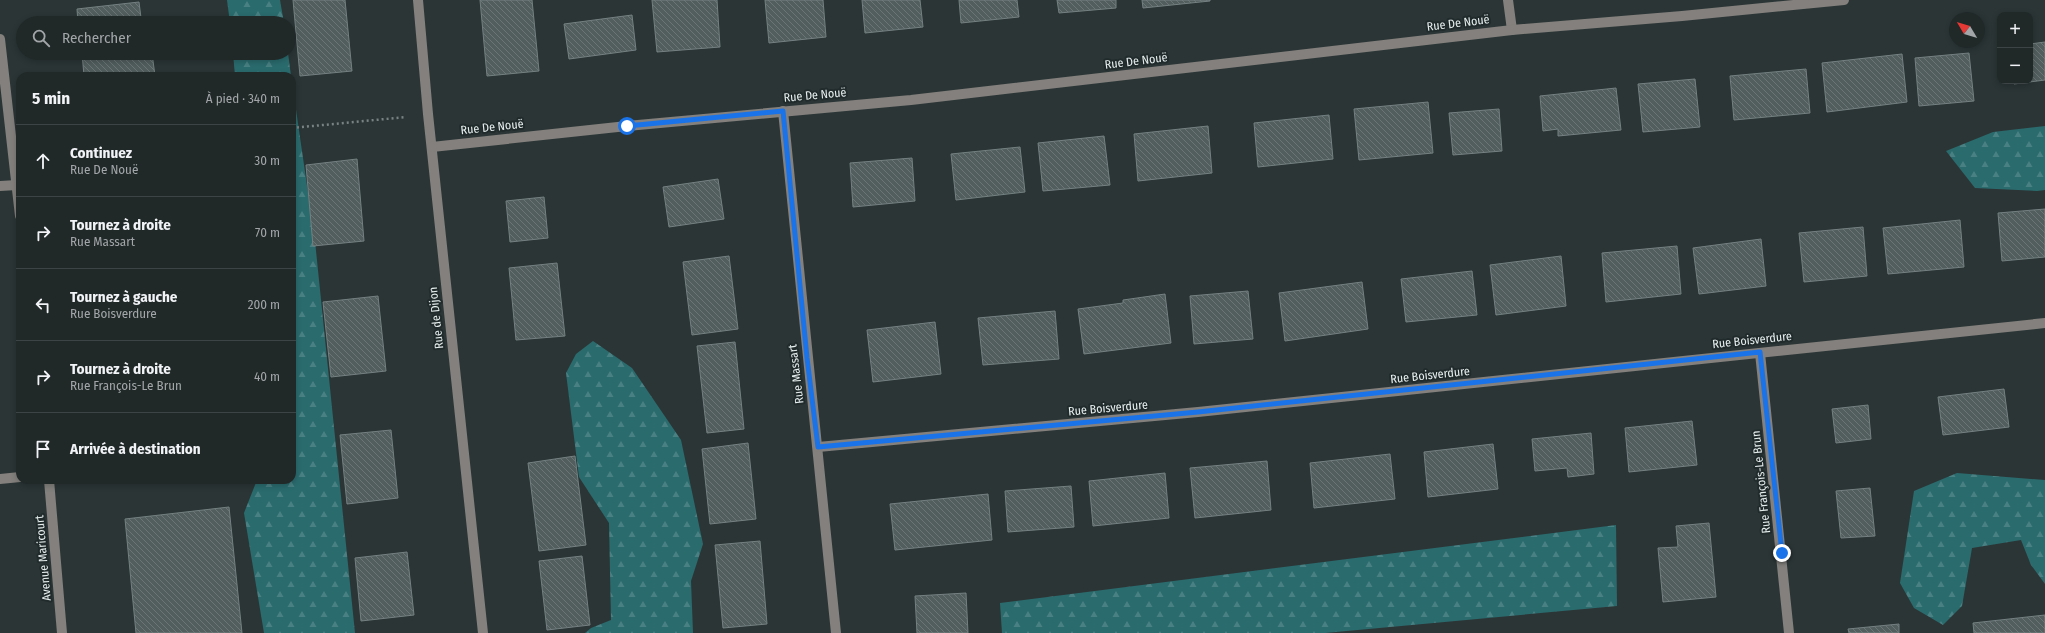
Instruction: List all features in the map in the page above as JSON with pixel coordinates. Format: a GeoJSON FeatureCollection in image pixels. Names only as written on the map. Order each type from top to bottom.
{"type":"FeatureCollection","features":[{"type":"Feature","properties":{"kind":"street","name":"Rue de Dijon"},"geometry":{"type":"LineString","coordinates":[[418,0],[428,114],[483,633]]}},
{"type":"Feature","properties":{"kind":"street"},"geometry":{"type":"LineString","coordinates":[[1508,0],[1512,30]]}},
{"type":"Feature","properties":{"kind":"street","name":"Rue De Nouë"},"geometry":{"type":"LineString","coordinates":[[432,147],[783,111],[911,100],[1512,30],[1682,16],[1844,0]]}},
{"type":"Feature","properties":{"kind":"street"},"geometry":{"type":"LineString","coordinates":[[0,39],[16,176]]}},
{"type":"Feature","properties":{"kind":"street","name":"Rue Massart"},"geometry":{"type":"LineString","coordinates":[[783,111],[836,633]]}},
{"type":"Feature","properties":{"kind":"street"},"geometry":{"type":"LineString","coordinates":[[0,186],[16,185]]}},
{"type":"Feature","properties":{"kind":"street","name":"Rue Boisverdure"},"geometry":{"type":"LineString","coordinates":[[818,447],[1198,412],[2045,323]]}},
{"type":"Feature","properties":{"kind":"street","name":"Rue François-Le Brun"},"geometry":{"type":"LineString","coordinates":[[1760,352],[1789,633]]}},
{"type":"Feature","properties":{"kind":"street"},"geometry":{"type":"LineString","coordinates":[[0,479],[16,477]]}},
{"type":"Feature","properties":{"kind":"street","name":"Avenue Maricourt"},"geometry":{"type":"LineString","coordinates":[[49,484],[62,633]]}},
{"type":"Feature","properties":{"kind":"path"},"geometry":{"type":"LineString","coordinates":[[296,128],[428,114]]}},
{"type":"Feature","properties":{"kind":"green space"},"geometry":{"type":"Polygon","coordinates":[[[227,0],[280,0],[283,16],[229,16],[227,0]]]}},
{"type":"Feature","properties":{"kind":"green space"},"geometry":{"type":"Polygon","coordinates":[[[234,60],[289,60],[290,72],[235,72],[234,60]]]}},
{"type":"Feature","properties":{"kind":"green space"},"geometry":{"type":"Polygon","coordinates":[[[296,110],[315,241],[355,633],[264,633],[244,513],[255,484],[296,484],[296,110]]]}},
{"type":"Feature","properties":{"kind":"green space"},"geometry":{"type":"Polygon","coordinates":[[[2045,126],[2045,190],[2037,191],[1975,188],[1946,151],[1993,132],[2045,126]]]}},
{"type":"Feature","properties":{"kind":"green space"},"geometry":{"type":"Polygon","coordinates":[[[593,341],[632,368],[681,440],[703,544],[691,581],[693,633],[585,633],[591,628],[611,620],[609,523],[579,477],[566,373],[576,354],[593,341]]]}},
{"type":"Feature","properties":{"kind":"green space"},"geometry":{"type":"Polygon","coordinates":[[[1957,473],[2045,480],[2045,584],[2031,565],[2021,540],[1972,548],[1962,606],[1943,625],[1914,608],[1900,583],[1914,491],[1957,473]]]}},
{"type":"Feature","properties":{"kind":"green space"},"geometry":{"type":"Polygon","coordinates":[[[1616,525],[1617,606],[1325,633],[1002,633],[1000,603],[1616,525]]]}},
{"type":"Feature","properties":{"kind":"building"},"geometry":{"type":"Polygon","coordinates":[[[293,0],[345,0],[352,71],[300,76],[296,16],[294,16],[293,0]]]}},
{"type":"Feature","properties":{"kind":"building"},"geometry":{"type":"Polygon","coordinates":[[[480,0],[532,0],[539,71],[487,76],[480,0]]]}},
{"type":"Feature","properties":{"kind":"building"},"geometry":{"type":"Polygon","coordinates":[[[652,0],[717,0],[720,47],[657,52],[652,0]]]}},
{"type":"Feature","properties":{"kind":"building"},"geometry":{"type":"Polygon","coordinates":[[[765,0],[823,0],[826,37],[769,43],[765,0]]]}},
{"type":"Feature","properties":{"kind":"building"},"geometry":{"type":"Polygon","coordinates":[[[862,0],[920,0],[923,27],[865,33],[862,0]]]}},
{"type":"Feature","properties":{"kind":"building"},"geometry":{"type":"Polygon","coordinates":[[[959,0],[1017,0],[1019,17],[961,23],[959,0]]]}},
{"type":"Feature","properties":{"kind":"building"},"geometry":{"type":"Polygon","coordinates":[[[1057,0],[1116,0],[1116,8],[1059,13],[1057,0]]]}},
{"type":"Feature","properties":{"kind":"building"},"geometry":{"type":"Polygon","coordinates":[[[1142,0],[1210,0],[1210,1],[1143,8],[1142,0]]]}},
{"type":"Feature","properties":{"kind":"building"},"geometry":{"type":"Polygon","coordinates":[[[139,2],[141,16],[78,16],[77,9],[139,2]]]}},
{"type":"Feature","properties":{"kind":"building"},"geometry":{"type":"Polygon","coordinates":[[[632,15],[636,50],[569,59],[564,24],[632,15]]]}},
{"type":"Feature","properties":{"kind":"building"},"geometry":{"type":"Polygon","coordinates":[[[2045,42],[2045,80],[2033,82],[2033,44],[2045,42]]]}},
{"type":"Feature","properties":{"kind":"building"},"geometry":{"type":"Polygon","coordinates":[[[1969,53],[1974,101],[1919,106],[1915,58],[1969,53]]]}},
{"type":"Feature","properties":{"kind":"building"},"geometry":{"type":"Polygon","coordinates":[[[1902,54],[1907,102],[1827,112],[1822,63],[1902,54]]]}},
{"type":"Feature","properties":{"kind":"building"},"geometry":{"type":"Polygon","coordinates":[[[83,60],[153,60],[154,72],[84,72],[83,60]]]}},
{"type":"Feature","properties":{"kind":"building"},"geometry":{"type":"Polygon","coordinates":[[[1806,69],[1810,113],[1734,120],[1730,76],[1806,69]]]}},
{"type":"Feature","properties":{"kind":"building"},"geometry":{"type":"Polygon","coordinates":[[[1695,79],[1700,127],[1643,132],[1638,84],[1695,79]]]}},
{"type":"Feature","properties":{"kind":"building"},"geometry":{"type":"Polygon","coordinates":[[[1616,88],[1621,130],[1558,136],[1558,129],[1543,131],[1540,96],[1616,88]]]}},
{"type":"Feature","properties":{"kind":"building"},"geometry":{"type":"Polygon","coordinates":[[[1428,102],[1433,153],[1359,160],[1354,109],[1428,102]]]}},
{"type":"Feature","properties":{"kind":"building"},"geometry":{"type":"Polygon","coordinates":[[[1499,109],[1502,151],[1453,155],[1449,113],[1499,109]]]}},
{"type":"Feature","properties":{"kind":"building"},"geometry":{"type":"Polygon","coordinates":[[[1329,115],[1333,159],[1258,167],[1254,123],[1329,115]]]}},
{"type":"Feature","properties":{"kind":"building"},"geometry":{"type":"Polygon","coordinates":[[[1208,126],[1212,173],[1138,181],[1134,134],[1208,126]]]}},
{"type":"Feature","properties":{"kind":"building"},"geometry":{"type":"Polygon","coordinates":[[[1104,136],[1110,185],[1043,191],[1038,143],[1104,136]]]}},
{"type":"Feature","properties":{"kind":"building"},"geometry":{"type":"Polygon","coordinates":[[[1020,147],[1025,192],[956,200],[951,154],[1020,147]]]}},
{"type":"Feature","properties":{"kind":"building"},"geometry":{"type":"Polygon","coordinates":[[[912,158],[915,201],[853,207],[850,163],[912,158]]]}},
{"type":"Feature","properties":{"kind":"building"},"geometry":{"type":"Polygon","coordinates":[[[357,159],[364,241],[313,246],[306,165],[357,159]]]}},
{"type":"Feature","properties":{"kind":"building"},"geometry":{"type":"Polygon","coordinates":[[[718,179],[724,219],[669,227],[663,187],[718,179]]]}},
{"type":"Feature","properties":{"kind":"building"},"geometry":{"type":"Polygon","coordinates":[[[544,197],[548,238],[510,242],[506,201],[544,197]]]}},
{"type":"Feature","properties":{"kind":"building"},"geometry":{"type":"Polygon","coordinates":[[[2045,209],[2045,257],[2002,261],[1998,213],[2045,209]]]}},
{"type":"Feature","properties":{"kind":"building"},"geometry":{"type":"Polygon","coordinates":[[[1960,220],[1964,267],[1888,274],[1883,228],[1960,220]]]}},
{"type":"Feature","properties":{"kind":"building"},"geometry":{"type":"Polygon","coordinates":[[[1863,227],[1867,276],[1804,282],[1799,233],[1863,227]]]}},
{"type":"Feature","properties":{"kind":"building"},"geometry":{"type":"Polygon","coordinates":[[[1761,239],[1766,286],[1699,294],[1693,248],[1761,239]]]}},
{"type":"Feature","properties":{"kind":"building"},"geometry":{"type":"Polygon","coordinates":[[[1677,246],[1681,294],[1606,302],[1602,253],[1677,246]]]}},
{"type":"Feature","properties":{"kind":"building"},"geometry":{"type":"Polygon","coordinates":[[[729,256],[738,329],[692,335],[683,262],[729,256]]]}},
{"type":"Feature","properties":{"kind":"building"},"geometry":{"type":"Polygon","coordinates":[[[1561,256],[1566,306],[1496,315],[1490,265],[1561,256]]]}},
{"type":"Feature","properties":{"kind":"building"},"geometry":{"type":"Polygon","coordinates":[[[557,263],[565,336],[516,340],[509,268],[557,263]]]}},
{"type":"Feature","properties":{"kind":"building"},"geometry":{"type":"Polygon","coordinates":[[[1472,271],[1477,315],[1406,322],[1401,279],[1472,271]]]}},
{"type":"Feature","properties":{"kind":"building"},"geometry":{"type":"Polygon","coordinates":[[[1362,282],[1368,329],[1285,341],[1279,293],[1362,282]]]}},
{"type":"Feature","properties":{"kind":"building"},"geometry":{"type":"Polygon","coordinates":[[[1248,291],[1253,339],[1194,344],[1190,296],[1248,291]]]}},
{"type":"Feature","properties":{"kind":"building"},"geometry":{"type":"Polygon","coordinates":[[[1165,294],[1171,343],[1084,354],[1078,309],[1123,303],[1123,300],[1165,294]]]}},
{"type":"Feature","properties":{"kind":"building"},"geometry":{"type":"Polygon","coordinates":[[[378,296],[386,371],[331,377],[323,302],[378,296]]]}},
{"type":"Feature","properties":{"kind":"building"},"geometry":{"type":"Polygon","coordinates":[[[1055,311],[1059,359],[983,365],[978,318],[1055,311]]]}},
{"type":"Feature","properties":{"kind":"building"},"geometry":{"type":"Polygon","coordinates":[[[935,322],[941,374],[873,382],[867,330],[935,322]]]}},
{"type":"Feature","properties":{"kind":"building"},"geometry":{"type":"Polygon","coordinates":[[[735,342],[744,429],[707,433],[697,346],[735,342]]]}},
{"type":"Feature","properties":{"kind":"building"},"geometry":{"type":"Polygon","coordinates":[[[2004,389],[2009,427],[1943,435],[1938,397],[2004,389]]]}},
{"type":"Feature","properties":{"kind":"building"},"geometry":{"type":"Polygon","coordinates":[[[1868,405],[1871,439],[1836,443],[1832,409],[1868,405]]]}},
{"type":"Feature","properties":{"kind":"building"},"geometry":{"type":"Polygon","coordinates":[[[1692,421],[1697,465],[1629,472],[1625,428],[1692,421]]]}},
{"type":"Feature","properties":{"kind":"building"},"geometry":{"type":"Polygon","coordinates":[[[391,430],[398,498],[347,504],[340,435],[391,430]]]}},
{"type":"Feature","properties":{"kind":"building"},"geometry":{"type":"Polygon","coordinates":[[[1591,433],[1594,474],[1568,477],[1567,468],[1535,471],[1532,439],[1591,433]]]}},
{"type":"Feature","properties":{"kind":"building"},"geometry":{"type":"Polygon","coordinates":[[[748,443],[756,519],[710,524],[702,449],[748,443]]]}},
{"type":"Feature","properties":{"kind":"building"},"geometry":{"type":"Polygon","coordinates":[[[1493,444],[1498,489],[1428,497],[1424,452],[1493,444]]]}},
{"type":"Feature","properties":{"kind":"building"},"geometry":{"type":"Polygon","coordinates":[[[1390,454],[1395,499],[1314,508],[1310,463],[1390,454]]]}},
{"type":"Feature","properties":{"kind":"building"},"geometry":{"type":"Polygon","coordinates":[[[575,456],[586,545],[539,551],[528,463],[575,456]]]}},
{"type":"Feature","properties":{"kind":"building"},"geometry":{"type":"Polygon","coordinates":[[[1267,461],[1271,510],[1195,518],[1190,468],[1267,461]]]}},
{"type":"Feature","properties":{"kind":"building"},"geometry":{"type":"Polygon","coordinates":[[[1165,473],[1169,518],[1093,526],[1089,481],[1165,473]]]}},
{"type":"Feature","properties":{"kind":"building"},"geometry":{"type":"Polygon","coordinates":[[[1071,486],[1074,527],[1008,532],[1005,491],[1071,486]]]}},
{"type":"Feature","properties":{"kind":"building"},"geometry":{"type":"Polygon","coordinates":[[[1870,488],[1875,536],[1841,538],[1836,491],[1870,488]]]}},
{"type":"Feature","properties":{"kind":"building"},"geometry":{"type":"Polygon","coordinates":[[[988,494],[992,540],[895,550],[890,504],[988,494]]]}},
{"type":"Feature","properties":{"kind":"building"},"geometry":{"type":"Polygon","coordinates":[[[229,507],[242,633],[136,633],[125,519],[229,507]]]}},
{"type":"Feature","properties":{"kind":"building"},"geometry":{"type":"Polygon","coordinates":[[[1709,523],[1716,597],[1663,602],[1658,548],[1678,547],[1676,526],[1709,523]]]}},
{"type":"Feature","properties":{"kind":"building"},"geometry":{"type":"Polygon","coordinates":[[[760,541],[767,624],[723,628],[715,545],[760,541]]]}},
{"type":"Feature","properties":{"kind":"building"},"geometry":{"type":"Polygon","coordinates":[[[407,552],[414,615],[361,621],[355,558],[407,552]]]}},
{"type":"Feature","properties":{"kind":"building"},"geometry":{"type":"Polygon","coordinates":[[[582,556],[590,625],[547,630],[539,561],[582,556]]]}},
{"type":"Feature","properties":{"kind":"building"},"geometry":{"type":"Polygon","coordinates":[[[966,593],[968,633],[917,633],[915,596],[966,593]]]}},
{"type":"Feature","properties":{"kind":"building"},"geometry":{"type":"Polygon","coordinates":[[[2045,615],[2045,633],[1974,633],[1973,623],[2045,615]]]}},
{"type":"Feature","properties":{"kind":"building"},"geometry":{"type":"Polygon","coordinates":[[[1899,624],[1899,633],[1849,633],[1848,629],[1899,624]]]}},
{"type":"Feature","properties":{"kind":"route"},"geometry":{"type":"LineString","coordinates":[[627,126],[783,111],[807,358],[818,447],[1198,412],[1760,352],[1782,553]]}}]}
